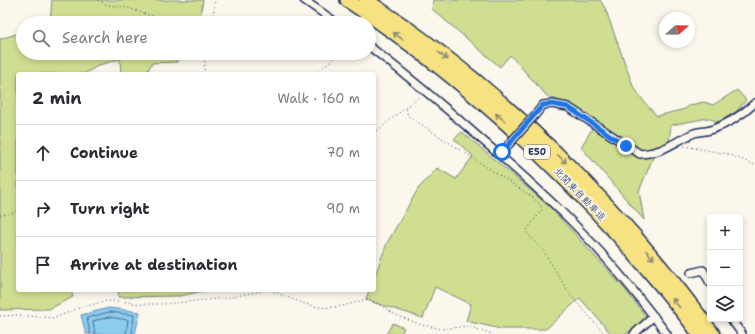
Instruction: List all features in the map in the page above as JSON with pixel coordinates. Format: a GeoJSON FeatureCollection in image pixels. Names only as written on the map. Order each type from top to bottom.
{"type":"FeatureCollection","features":[{"type":"Feature","properties":{"kind":"highway","name":"北関東自動車道"},"geometry":{"type":"LineString","coordinates":[[347,0],[371,16]]}},
{"type":"Feature","properties":{"kind":"highway","name":"北関東自動車道"},"geometry":{"type":"LineString","coordinates":[[366,0],[388,14],[434,48],[480,85],[521,120],[563,160],[657,262],[693,306],[713,334]]}},
{"type":"Feature","properties":{"kind":"highway","name":"北関東自動車道"},"geometry":{"type":"LineString","coordinates":[[376,19],[428,58],[513,129],[545,159],[598,213],[685,314],[699,334]]}},
{"type":"Feature","properties":{"kind":"street"},"geometry":{"type":"LineString","coordinates":[[304,0],[327,16]]}},
{"type":"Feature","properties":{"kind":"street"},"geometry":{"type":"LineString","coordinates":[[376,51],[427,91],[501,154],[563,213],[611,264],[667,334]]}},
{"type":"Feature","properties":{"kind":"street"},"geometry":{"type":"LineString","coordinates":[[501,154],[543,105],[552,104],[568,107],[640,154],[651,154],[662,150],[694,133],[708,131],[719,127],[741,116],[755,103]]}},
{"type":"Feature","properties":{"kind":"street"},"geometry":{"type":"LineString","coordinates":[[691,273],[703,270],[707,277]]}},
{"type":"Feature","properties":{"kind":"street"},"geometry":{"type":"LineString","coordinates":[[634,334],[654,316]]}},
{"type":"Feature","properties":{"kind":"street"},"geometry":{"type":"LineString","coordinates":[[733,322],[742,334]]}},
{"type":"Feature","properties":{"kind":"path"},"geometry":{"type":"LineString","coordinates":[[98,0],[108,5],[128,8],[152,16]]}},
{"type":"Feature","properties":{"kind":"path"},"geometry":{"type":"LineString","coordinates":[[213,16],[215,0]]}},
{"type":"Feature","properties":{"kind":"path"},"geometry":{"type":"LineString","coordinates":[[204,72],[205,60]]}},
{"type":"Feature","properties":{"kind":"path"},"geometry":{"type":"LineString","coordinates":[[317,72],[332,60]]}},
{"type":"Feature","properties":{"kind":"path"},"geometry":{"type":"LineString","coordinates":[[376,132],[427,91]]}},
{"type":"Feature","properties":{"kind":"path"},"geometry":{"type":"LineString","coordinates":[[406,109],[408,116],[477,162],[512,183],[540,204],[542,210],[527,230],[527,233],[544,252],[571,296],[605,334]]}},
{"type":"Feature","properties":{"kind":"path"},"geometry":{"type":"LineString","coordinates":[[673,144],[728,154],[755,165]]}},
{"type":"Feature","properties":{"kind":"path"},"geometry":{"type":"LineString","coordinates":[[0,215],[16,212]]}},
{"type":"Feature","properties":{"kind":"path"},"geometry":{"type":"LineString","coordinates":[[0,316],[17,315],[55,318],[81,307],[107,301],[121,301],[140,304],[164,304],[226,298],[256,292]]}},
{"type":"Feature","properties":{"kind":"path"},"geometry":{"type":"LineString","coordinates":[[276,292],[318,307],[335,307],[368,298],[398,316],[422,325],[442,329],[468,326],[493,334]]}},
{"type":"Feature","properties":{"kind":"green space"},"geometry":{"type":"Polygon","coordinates":[[[52,0],[203,0],[200,16],[51,16],[52,0]]]}},
{"type":"Feature","properties":{"kind":"green space"},"geometry":{"type":"Polygon","coordinates":[[[433,0],[600,0],[605,8],[633,86],[645,103],[657,116],[685,109],[690,105],[704,102],[713,105],[737,90],[746,100],[737,111],[718,122],[708,118],[671,125],[669,142],[657,148],[639,191],[644,220],[581,147],[596,122],[570,105],[547,96],[510,55],[500,67],[432,9],[433,0]]]}},
{"type":"Feature","properties":{"kind":"green space"},"geometry":{"type":"Polygon","coordinates":[[[16,34],[16,60],[116,60],[99,65],[87,72],[16,72],[16,292],[72,292],[73,297],[49,309],[0,310],[0,39],[16,34]]]}},
{"type":"Feature","properties":{"kind":"green space"},"geometry":{"type":"Polygon","coordinates":[[[120,60],[177,60],[177,62],[152,63],[147,72],[121,72],[120,60]]]}},
{"type":"Feature","properties":{"kind":"green space"},"geometry":{"type":"Polygon","coordinates":[[[462,132],[549,206],[623,287],[648,319],[626,334],[611,334],[580,298],[546,329],[501,329],[466,321],[471,304],[435,287],[423,318],[366,300],[368,292],[376,292],[376,273],[387,243],[418,189],[437,168],[456,179],[473,156],[454,139],[462,132]]]}},
{"type":"Feature","properties":{"kind":"green space"},"geometry":{"type":"Polygon","coordinates":[[[119,292],[198,292],[180,296],[118,297],[119,292]]]}},
{"type":"Feature","properties":{"kind":"green space"},"geometry":{"type":"Polygon","coordinates":[[[393,323],[404,328],[401,334],[386,334],[393,323]]]}},
{"type":"Feature","properties":{"kind":"water"},"geometry":{"type":"Polygon","coordinates":[[[109,308],[140,312],[135,334],[86,334],[81,315],[109,308]]]}},
{"type":"Feature","properties":{"kind":"route"},"geometry":{"type":"LineString","coordinates":[[502,152],[543,105],[552,104],[568,107],[626,146]]}}]}
